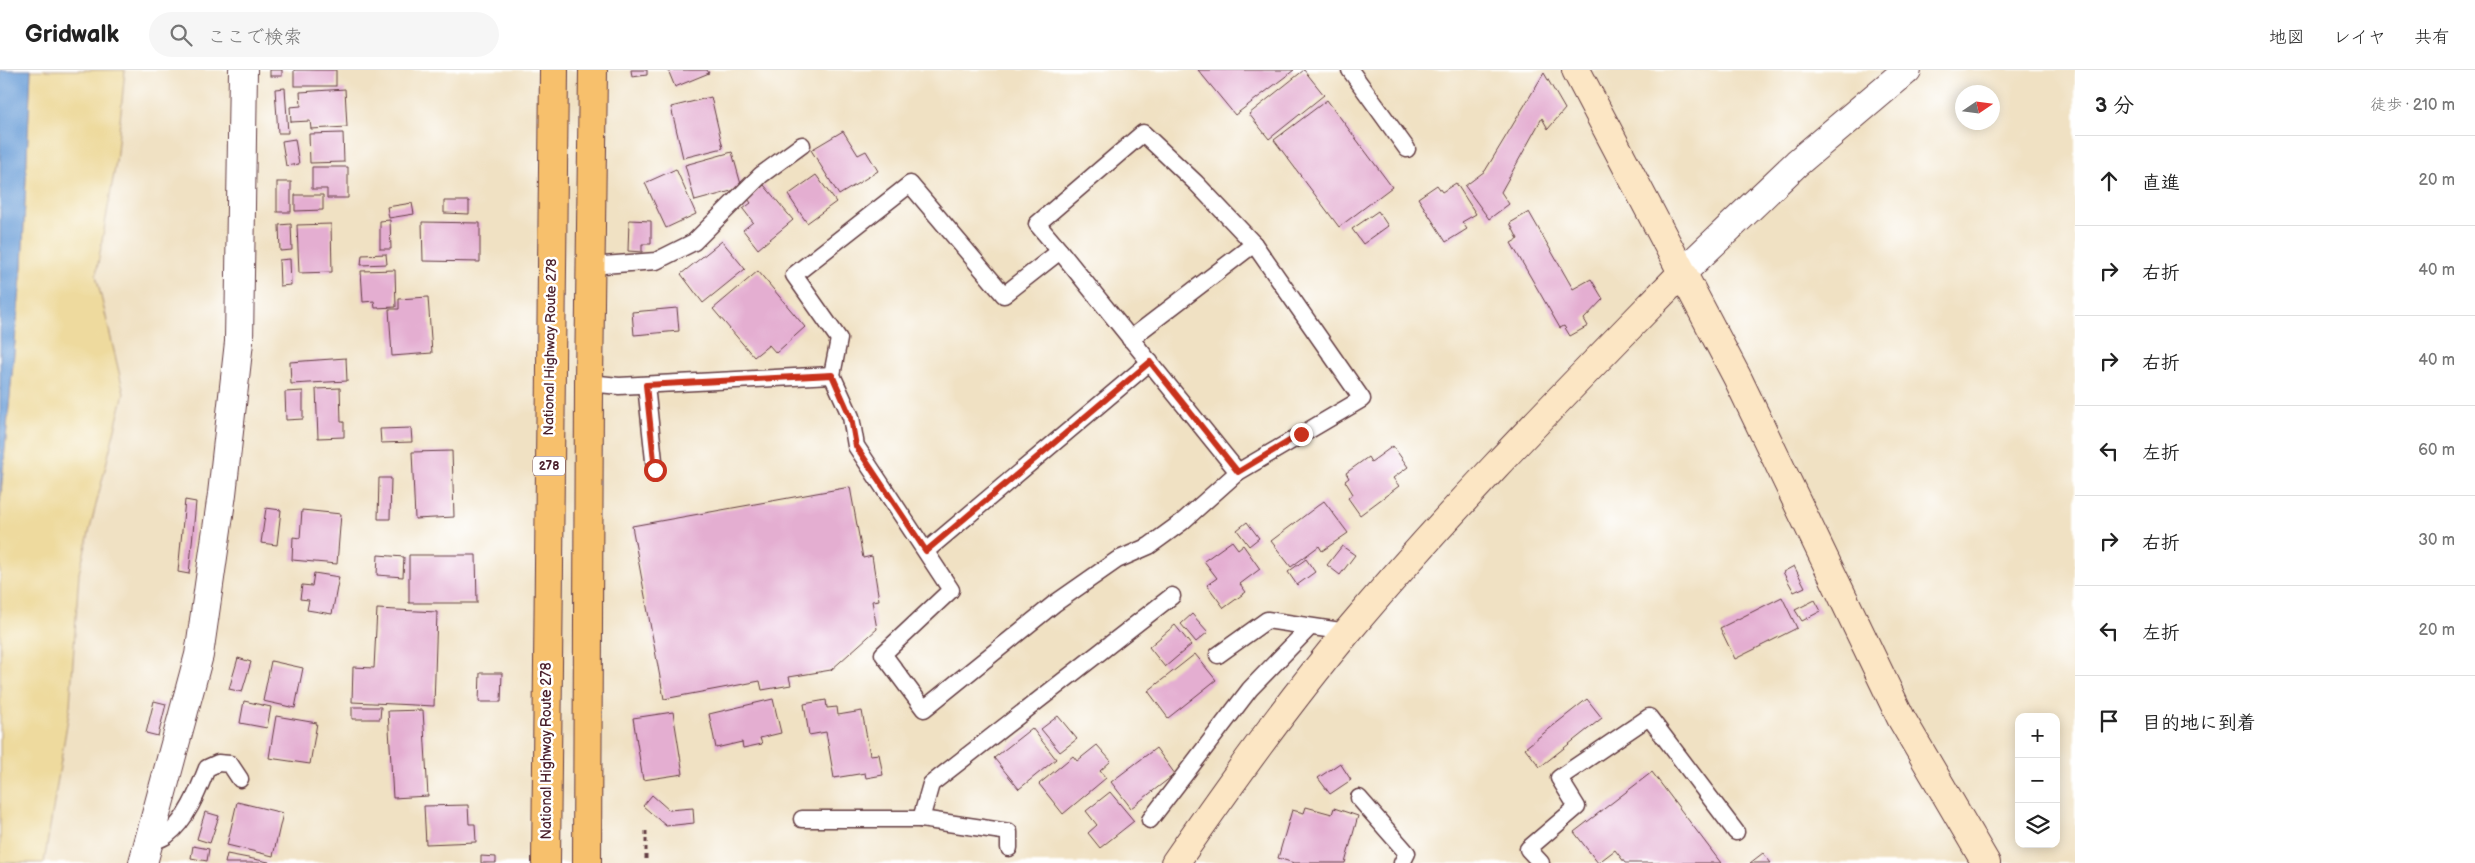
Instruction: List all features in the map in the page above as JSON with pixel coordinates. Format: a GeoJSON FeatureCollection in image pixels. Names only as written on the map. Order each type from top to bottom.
{"type":"FeatureCollection","features":[{"type":"Feature","properties":{"kind":"highway","name":"National Highway Route 278"},"geometry":{"type":"LineString","coordinates":[[546,863],[554,70]]}},
{"type":"Feature","properties":{"kind":"highway"},"geometry":{"type":"LineString","coordinates":[[588,863],[589,384],[593,70]]}},
{"type":"Feature","properties":{"kind":"street"},"geometry":{"type":"LineString","coordinates":[[146,853],[199,655],[222,494],[239,342],[243,70]]}},
{"type":"Feature","properties":{"kind":"street"},"geometry":{"type":"LineString","coordinates":[[1576,70],[1737,377],[1900,718],[1986,863]]}},
{"type":"Feature","properties":{"kind":"street"},"geometry":{"type":"LineString","coordinates":[[1175,863],[1239,773],[1347,632],[1475,486],[1682,274],[1797,163],[1907,70]]}},
{"type":"Feature","properties":{"kind":"lane"},"geometry":{"type":"LineString","coordinates":[[1350,70],[1407,149]]}},
{"type":"Feature","properties":{"kind":"lane"},"geometry":{"type":"LineString","coordinates":[[1060,251],[1004,295],[910,184],[794,275],[839,339],[832,375],[851,418],[856,446],[951,590],[883,654],[924,709],[1054,604],[1117,560],[1149,546],[1182,522],[1238,472],[1362,399],[1254,244],[1196,183],[1143,133],[1037,224],[1060,251],[1130,339],[1150,362],[1238,472]]}},
{"type":"Feature","properties":{"kind":"lane"},"geometry":{"type":"LineString","coordinates":[[590,266],[656,261],[694,242],[761,175],[802,145]]}},
{"type":"Feature","properties":{"kind":"lane"},"geometry":{"type":"LineString","coordinates":[[1130,339],[1254,244]]}},
{"type":"Feature","properties":{"kind":"lane"},"geometry":{"type":"LineString","coordinates":[[926,551],[1150,362]]}},
{"type":"Feature","properties":{"kind":"lane"},"geometry":{"type":"LineString","coordinates":[[589,384],[646,385],[832,375]]}},
{"type":"Feature","properties":{"kind":"lane"},"geometry":{"type":"LineString","coordinates":[[646,385],[655,470]]}},
{"type":"Feature","properties":{"kind":"lane"},"geometry":{"type":"LineString","coordinates":[[921,819],[931,784],[1172,596]]}},
{"type":"Feature","properties":{"kind":"lane"},"geometry":{"type":"LineString","coordinates":[[1218,655],[1267,620],[1347,632]]}},
{"type":"Feature","properties":{"kind":"lane"},"geometry":{"type":"LineString","coordinates":[[1150,820],[1250,689],[1310,627]]}},
{"type":"Feature","properties":{"kind":"lane"},"geometry":{"type":"LineString","coordinates":[[1541,863],[1528,849],[1577,807],[1559,778],[1648,717],[1736,832]]}},
{"type":"Feature","properties":{"kind":"lane"},"geometry":{"type":"LineString","coordinates":[[146,853],[180,822],[198,790],[207,768],[218,763],[230,764],[240,778]]}},
{"type":"Feature","properties":{"kind":"lane"},"geometry":{"type":"LineString","coordinates":[[1359,798],[1407,854],[1402,863]]}},
{"type":"Feature","properties":{"kind":"lane"},"geometry":{"type":"LineString","coordinates":[[802,819],[921,819],[1009,832],[1008,848]]}},
{"type":"Feature","properties":{"kind":"path"},"geometry":{"type":"LineString","coordinates":[[646,831],[646,863]]}},
{"type":"Feature","properties":{"kind":"sand"},"geometry":{"type":"Polygon","coordinates":[[[31,70],[125,70],[116,162],[96,275],[124,393],[79,573],[70,706],[44,863],[0,863],[0,503],[22,267],[31,70]]]}},
{"type":"Feature","properties":{"kind":"water"},"geometry":{"type":"Polygon","coordinates":[[[0,70],[31,70],[22,267],[0,502],[0,70]]]}},
{"type":"Feature","properties":{"kind":"building"},"geometry":{"type":"Polygon","coordinates":[[[270,70],[282,70],[282,76],[270,76],[270,70]]]}},
{"type":"Feature","properties":{"kind":"building"},"geometry":{"type":"Polygon","coordinates":[[[294,70],[336,70],[336,86],[294,86],[294,70]]]}},
{"type":"Feature","properties":{"kind":"building"},"geometry":{"type":"Polygon","coordinates":[[[631,70],[647,70],[647,75],[632,77],[631,70]]]}},
{"type":"Feature","properties":{"kind":"building"},"geometry":{"type":"Polygon","coordinates":[[[668,70],[707,70],[709,73],[675,87],[668,70]]]}},
{"type":"Feature","properties":{"kind":"building"},"geometry":{"type":"Polygon","coordinates":[[[1198,70],[1294,70],[1235,115],[1198,70]]]}},
{"type":"Feature","properties":{"kind":"building"},"geometry":{"type":"Polygon","coordinates":[[[1304,70],[1324,95],[1269,139],[1249,114],[1304,70]]]}},
{"type":"Feature","properties":{"kind":"building"},"geometry":{"type":"Polygon","coordinates":[[[1544,73],[1565,109],[1548,129],[1542,118],[1501,192],[1509,204],[1489,219],[1465,186],[1485,171],[1544,73]]]}},
{"type":"Feature","properties":{"kind":"building"},"geometry":{"type":"Polygon","coordinates":[[[285,88],[288,133],[278,133],[275,89],[285,88]]]}},
{"type":"Feature","properties":{"kind":"building"},"geometry":{"type":"Polygon","coordinates":[[[345,89],[347,127],[311,129],[310,121],[291,122],[290,107],[301,106],[300,92],[345,89]]]}},
{"type":"Feature","properties":{"kind":"building"},"geometry":{"type":"Polygon","coordinates":[[[711,97],[723,148],[683,158],[671,107],[711,97]]]}},
{"type":"Feature","properties":{"kind":"building"},"geometry":{"type":"Polygon","coordinates":[[[1327,100],[1392,187],[1339,227],[1274,140],[1327,100]]]}},
{"type":"Feature","properties":{"kind":"building"},"geometry":{"type":"Polygon","coordinates":[[[843,131],[858,155],[866,151],[878,171],[839,195],[811,150],[843,131]]]}},
{"type":"Feature","properties":{"kind":"building"},"geometry":{"type":"Polygon","coordinates":[[[343,133],[344,162],[310,163],[309,134],[343,133]]]}},
{"type":"Feature","properties":{"kind":"building"},"geometry":{"type":"Polygon","coordinates":[[[295,139],[299,164],[286,166],[282,141],[295,139]]]}},
{"type":"Feature","properties":{"kind":"building"},"geometry":{"type":"Polygon","coordinates":[[[732,152],[742,188],[695,201],[685,165],[732,152]]]}},
{"type":"Feature","properties":{"kind":"building"},"geometry":{"type":"Polygon","coordinates":[[[312,167],[348,167],[348,198],[327,198],[327,189],[312,189],[312,167]]]}},
{"type":"Feature","properties":{"kind":"building"},"geometry":{"type":"Polygon","coordinates":[[[676,169],[696,214],[666,228],[645,183],[676,169]]]}},
{"type":"Feature","properties":{"kind":"building"},"geometry":{"type":"Polygon","coordinates":[[[816,175],[836,202],[807,223],[788,195],[816,175]]]}},
{"type":"Feature","properties":{"kind":"building"},"geometry":{"type":"Polygon","coordinates":[[[277,182],[291,182],[291,212],[277,212],[277,182]]]}},
{"type":"Feature","properties":{"kind":"building"},"geometry":{"type":"Polygon","coordinates":[[[1456,183],[1476,214],[1462,222],[1467,229],[1446,242],[1418,198],[1437,185],[1442,192],[1456,183]]]}},
{"type":"Feature","properties":{"kind":"building"},"geometry":{"type":"Polygon","coordinates":[[[764,185],[793,220],[758,249],[743,230],[753,222],[743,209],[751,203],[748,199],[764,185]]]}},
{"type":"Feature","properties":{"kind":"building"},"geometry":{"type":"Polygon","coordinates":[[[295,195],[323,195],[323,210],[295,211],[295,195]]]}},
{"type":"Feature","properties":{"kind":"building"},"geometry":{"type":"Polygon","coordinates":[[[444,201],[469,201],[469,214],[444,213],[444,201]]]}},
{"type":"Feature","properties":{"kind":"building"},"geometry":{"type":"Polygon","coordinates":[[[412,203],[414,214],[389,218],[387,207],[412,203]]]}},
{"type":"Feature","properties":{"kind":"building"},"geometry":{"type":"Polygon","coordinates":[[[1378,211],[1388,226],[1363,244],[1352,229],[1378,211]]]}},
{"type":"Feature","properties":{"kind":"building"},"geometry":{"type":"Polygon","coordinates":[[[1529,212],[1573,289],[1591,279],[1603,299],[1584,319],[1588,326],[1570,336],[1564,326],[1560,328],[1511,243],[1518,239],[1510,223],[1529,212]]]}},
{"type":"Feature","properties":{"kind":"building"},"geometry":{"type":"Polygon","coordinates":[[[390,220],[391,249],[380,249],[380,221],[390,220]]]}},
{"type":"Feature","properties":{"kind":"building"},"geometry":{"type":"Polygon","coordinates":[[[629,220],[651,221],[651,244],[642,244],[642,252],[628,251],[629,220]]]}},
{"type":"Feature","properties":{"kind":"building"},"geometry":{"type":"Polygon","coordinates":[[[422,222],[480,223],[480,262],[423,261],[422,222]]]}},
{"type":"Feature","properties":{"kind":"building"},"geometry":{"type":"Polygon","coordinates":[[[291,224],[292,250],[280,251],[279,225],[291,224]]]}},
{"type":"Feature","properties":{"kind":"building"},"geometry":{"type":"Polygon","coordinates":[[[331,224],[332,272],[299,273],[297,225],[331,224]]]}},
{"type":"Feature","properties":{"kind":"building"},"geometry":{"type":"Polygon","coordinates":[[[722,241],[745,269],[703,303],[681,274],[722,241]]]}},
{"type":"Feature","properties":{"kind":"building"},"geometry":{"type":"Polygon","coordinates":[[[386,254],[387,264],[361,265],[362,255],[386,254]]]}},
{"type":"Feature","properties":{"kind":"building"},"geometry":{"type":"Polygon","coordinates":[[[290,259],[291,285],[280,286],[279,260],[290,259]]]}},
{"type":"Feature","properties":{"kind":"building"},"geometry":{"type":"Polygon","coordinates":[[[395,270],[396,307],[375,308],[374,301],[363,302],[361,271],[395,270]]]}},
{"type":"Feature","properties":{"kind":"building"},"geometry":{"type":"Polygon","coordinates":[[[758,271],[805,327],[776,353],[769,345],[754,357],[713,309],[758,271]]]}},
{"type":"Feature","properties":{"kind":"building"},"geometry":{"type":"Polygon","coordinates":[[[428,297],[432,353],[392,356],[389,309],[399,309],[399,299],[428,297]]]}},
{"type":"Feature","properties":{"kind":"building"},"geometry":{"type":"Polygon","coordinates":[[[677,308],[679,331],[634,335],[632,312],[677,308]]]}},
{"type":"Feature","properties":{"kind":"building"},"geometry":{"type":"Polygon","coordinates":[[[346,358],[347,381],[291,384],[290,362],[346,358]]]}},
{"type":"Feature","properties":{"kind":"building"},"geometry":{"type":"Polygon","coordinates":[[[340,388],[341,422],[344,422],[344,437],[318,438],[316,389],[340,388]]]}},
{"type":"Feature","properties":{"kind":"building"},"geometry":{"type":"Polygon","coordinates":[[[303,391],[303,419],[286,420],[285,392],[303,391]]]}},
{"type":"Feature","properties":{"kind":"building"},"geometry":{"type":"Polygon","coordinates":[[[411,428],[412,442],[381,443],[380,429],[411,428]]]}},
{"type":"Feature","properties":{"kind":"building"},"geometry":{"type":"Polygon","coordinates":[[[1393,446],[1408,467],[1393,478],[1399,486],[1360,515],[1348,498],[1353,494],[1345,481],[1349,478],[1346,473],[1368,457],[1371,462],[1393,446]]]}},
{"type":"Feature","properties":{"kind":"building"},"geometry":{"type":"Polygon","coordinates":[[[452,451],[454,517],[415,519],[412,452],[452,451]]]}},
{"type":"Feature","properties":{"kind":"building"},"geometry":{"type":"Polygon","coordinates":[[[379,478],[391,478],[390,519],[378,519],[379,478]]]}},
{"type":"Feature","properties":{"kind":"building"},"geometry":{"type":"Polygon","coordinates":[[[850,487],[863,558],[872,556],[879,600],[872,601],[877,629],[831,670],[789,677],[791,685],[762,690],[760,681],[664,699],[632,526],[850,487]]]}},
{"type":"Feature","properties":{"kind":"building"},"geometry":{"type":"Polygon","coordinates":[[[185,500],[196,502],[189,574],[178,572],[185,500]]]}},
{"type":"Feature","properties":{"kind":"building"},"geometry":{"type":"Polygon","coordinates":[[[1324,501],[1348,533],[1322,551],[1319,546],[1291,567],[1271,541],[1324,501]]]}},
{"type":"Feature","properties":{"kind":"building"},"geometry":{"type":"Polygon","coordinates":[[[266,508],[281,510],[277,545],[261,543],[266,508]]]}},
{"type":"Feature","properties":{"kind":"building"},"geometry":{"type":"Polygon","coordinates":[[[302,510],[341,514],[337,564],[292,560],[293,537],[300,538],[302,510]]]}},
{"type":"Feature","properties":{"kind":"building"},"geometry":{"type":"Polygon","coordinates":[[[1247,522],[1259,538],[1249,546],[1237,530],[1247,522]]]}},
{"type":"Feature","properties":{"kind":"building"},"geometry":{"type":"Polygon","coordinates":[[[1232,541],[1238,549],[1243,545],[1260,569],[1240,584],[1246,592],[1224,608],[1207,585],[1217,578],[1204,561],[1232,541]]]}},
{"type":"Feature","properties":{"kind":"building"},"geometry":{"type":"Polygon","coordinates":[[[1342,546],[1355,555],[1340,575],[1327,565],[1342,546]]]}},
{"type":"Feature","properties":{"kind":"building"},"geometry":{"type":"Polygon","coordinates":[[[378,555],[404,557],[403,577],[377,575],[378,555]]]}},
{"type":"Feature","properties":{"kind":"building"},"geometry":{"type":"Polygon","coordinates":[[[409,555],[476,555],[477,603],[409,603],[409,555]]]}},
{"type":"Feature","properties":{"kind":"building"},"geometry":{"type":"Polygon","coordinates":[[[1306,559],[1315,572],[1297,585],[1288,572],[1306,559]]]}},
{"type":"Feature","properties":{"kind":"building"},"geometry":{"type":"Polygon","coordinates":[[[1794,566],[1805,587],[1794,592],[1783,572],[1794,566]]]}},
{"type":"Feature","properties":{"kind":"building"},"geometry":{"type":"Polygon","coordinates":[[[314,573],[339,577],[332,614],[307,610],[309,600],[300,599],[302,585],[312,586],[314,573]]]}},
{"type":"Feature","properties":{"kind":"building"},"geometry":{"type":"Polygon","coordinates":[[[1782,597],[1797,628],[1735,659],[1720,628],[1782,597]]]}},
{"type":"Feature","properties":{"kind":"building"},"geometry":{"type":"Polygon","coordinates":[[[1815,600],[1821,611],[1802,621],[1795,610],[1815,600]]]}},
{"type":"Feature","properties":{"kind":"building"},"geometry":{"type":"Polygon","coordinates":[[[377,609],[437,612],[434,706],[352,702],[353,667],[374,668],[377,609]]]}},
{"type":"Feature","properties":{"kind":"building"},"geometry":{"type":"Polygon","coordinates":[[[1192,614],[1208,632],[1196,642],[1181,624],[1192,614]]]}},
{"type":"Feature","properties":{"kind":"building"},"geometry":{"type":"Polygon","coordinates":[[[1175,625],[1191,645],[1165,667],[1149,647],[1175,625]]]}},
{"type":"Feature","properties":{"kind":"building"},"geometry":{"type":"Polygon","coordinates":[[[1195,654],[1216,680],[1168,718],[1148,691],[1195,654]]]}},
{"type":"Feature","properties":{"kind":"building"},"geometry":{"type":"Polygon","coordinates":[[[238,658],[251,662],[242,692],[229,689],[238,658]]]}},
{"type":"Feature","properties":{"kind":"building"},"geometry":{"type":"Polygon","coordinates":[[[271,661],[303,668],[295,708],[263,701],[271,661]]]}},
{"type":"Feature","properties":{"kind":"building"},"geometry":{"type":"Polygon","coordinates":[[[480,673],[502,673],[501,702],[479,702],[480,673]]]}},
{"type":"Feature","properties":{"kind":"building"},"geometry":{"type":"Polygon","coordinates":[[[773,699],[781,733],[760,738],[762,744],[743,748],[742,742],[716,748],[709,714],[773,699]]]}},
{"type":"Feature","properties":{"kind":"building"},"geometry":{"type":"Polygon","coordinates":[[[1587,699],[1602,718],[1540,767],[1525,748],[1587,699]]]}},
{"type":"Feature","properties":{"kind":"building"},"geometry":{"type":"Polygon","coordinates":[[[826,700],[827,708],[837,707],[838,715],[862,711],[870,755],[879,754],[883,775],[866,778],[865,773],[834,778],[826,732],[809,735],[804,704],[826,700]]]}},
{"type":"Feature","properties":{"kind":"building"},"geometry":{"type":"Polygon","coordinates":[[[154,701],[166,704],[158,736],[146,733],[154,701]]]}},
{"type":"Feature","properties":{"kind":"building"},"geometry":{"type":"Polygon","coordinates":[[[244,701],[271,707],[267,728],[240,723],[244,701]]]}},
{"type":"Feature","properties":{"kind":"building"},"geometry":{"type":"Polygon","coordinates":[[[352,707],[381,707],[380,719],[352,719],[352,707]]]}},
{"type":"Feature","properties":{"kind":"building"},"geometry":{"type":"Polygon","coordinates":[[[423,710],[428,796],[393,798],[388,711],[423,710]]]}},
{"type":"Feature","properties":{"kind":"building"},"geometry":{"type":"Polygon","coordinates":[[[673,712],[683,774],[643,780],[633,718],[673,712]]]}},
{"type":"Feature","properties":{"kind":"building"},"geometry":{"type":"Polygon","coordinates":[[[276,716],[317,723],[310,764],[269,758],[276,716]]]}},
{"type":"Feature","properties":{"kind":"building"},"geometry":{"type":"Polygon","coordinates":[[[1058,716],[1077,739],[1060,752],[1041,729],[1058,716]]]}},
{"type":"Feature","properties":{"kind":"building"},"geometry":{"type":"Polygon","coordinates":[[[1032,728],[1056,759],[1019,789],[994,758],[1032,728]]]}},
{"type":"Feature","properties":{"kind":"building"},"geometry":{"type":"Polygon","coordinates":[[[1097,745],[1111,761],[1100,771],[1106,778],[1063,814],[1039,784],[1073,756],[1077,761],[1097,745]]]}},
{"type":"Feature","properties":{"kind":"building"},"geometry":{"type":"Polygon","coordinates":[[[1156,748],[1175,774],[1131,808],[1111,782],[1156,748]]]}},
{"type":"Feature","properties":{"kind":"building"},"geometry":{"type":"Polygon","coordinates":[[[1340,763],[1351,780],[1330,794],[1318,778],[1340,763]]]}},
{"type":"Feature","properties":{"kind":"building"},"geometry":{"type":"Polygon","coordinates":[[[1652,772],[1721,863],[1625,863],[1615,850],[1598,863],[1574,832],[1652,772]]]}},
{"type":"Feature","properties":{"kind":"building"},"geometry":{"type":"Polygon","coordinates":[[[1110,792],[1134,821],[1100,848],[1088,833],[1097,825],[1086,811],[1110,792]]]}},
{"type":"Feature","properties":{"kind":"building"},"geometry":{"type":"Polygon","coordinates":[[[652,795],[669,810],[693,808],[694,823],[666,826],[643,806],[652,795]]]}},
{"type":"Feature","properties":{"kind":"building"},"geometry":{"type":"Polygon","coordinates":[[[237,802],[283,813],[273,856],[227,845],[237,802]]]}},
{"type":"Feature","properties":{"kind":"building"},"geometry":{"type":"Polygon","coordinates":[[[468,805],[469,824],[475,824],[476,842],[426,844],[424,806],[468,805]]]}},
{"type":"Feature","properties":{"kind":"building"},"geometry":{"type":"Polygon","coordinates":[[[1306,807],[1332,814],[1334,808],[1358,816],[1345,863],[1294,863],[1278,858],[1292,810],[1304,813],[1306,807]]]}},
{"type":"Feature","properties":{"kind":"building"},"geometry":{"type":"Polygon","coordinates":[[[205,812],[219,816],[210,843],[197,839],[205,812]]]}},
{"type":"Feature","properties":{"kind":"building"},"geometry":{"type":"Polygon","coordinates":[[[193,846],[209,849],[207,861],[191,858],[193,846]]]}},
{"type":"Feature","properties":{"kind":"building"},"geometry":{"type":"Polygon","coordinates":[[[1763,853],[1771,863],[1750,863],[1763,853]]]}},
{"type":"Feature","properties":{"kind":"building"},"geometry":{"type":"Polygon","coordinates":[[[227,854],[269,862],[269,863],[225,863],[227,854]]]}},
{"type":"Feature","properties":{"kind":"building"},"geometry":{"type":"Polygon","coordinates":[[[481,856],[496,857],[496,863],[481,863],[481,856]]]}},
{"type":"Feature","properties":{"kind":"route"},"geometry":{"type":"LineString","coordinates":[[655,470],[646,385],[832,375],[851,418],[856,446],[926,551],[1150,362],[1238,472],[1301,434]]}}]}
